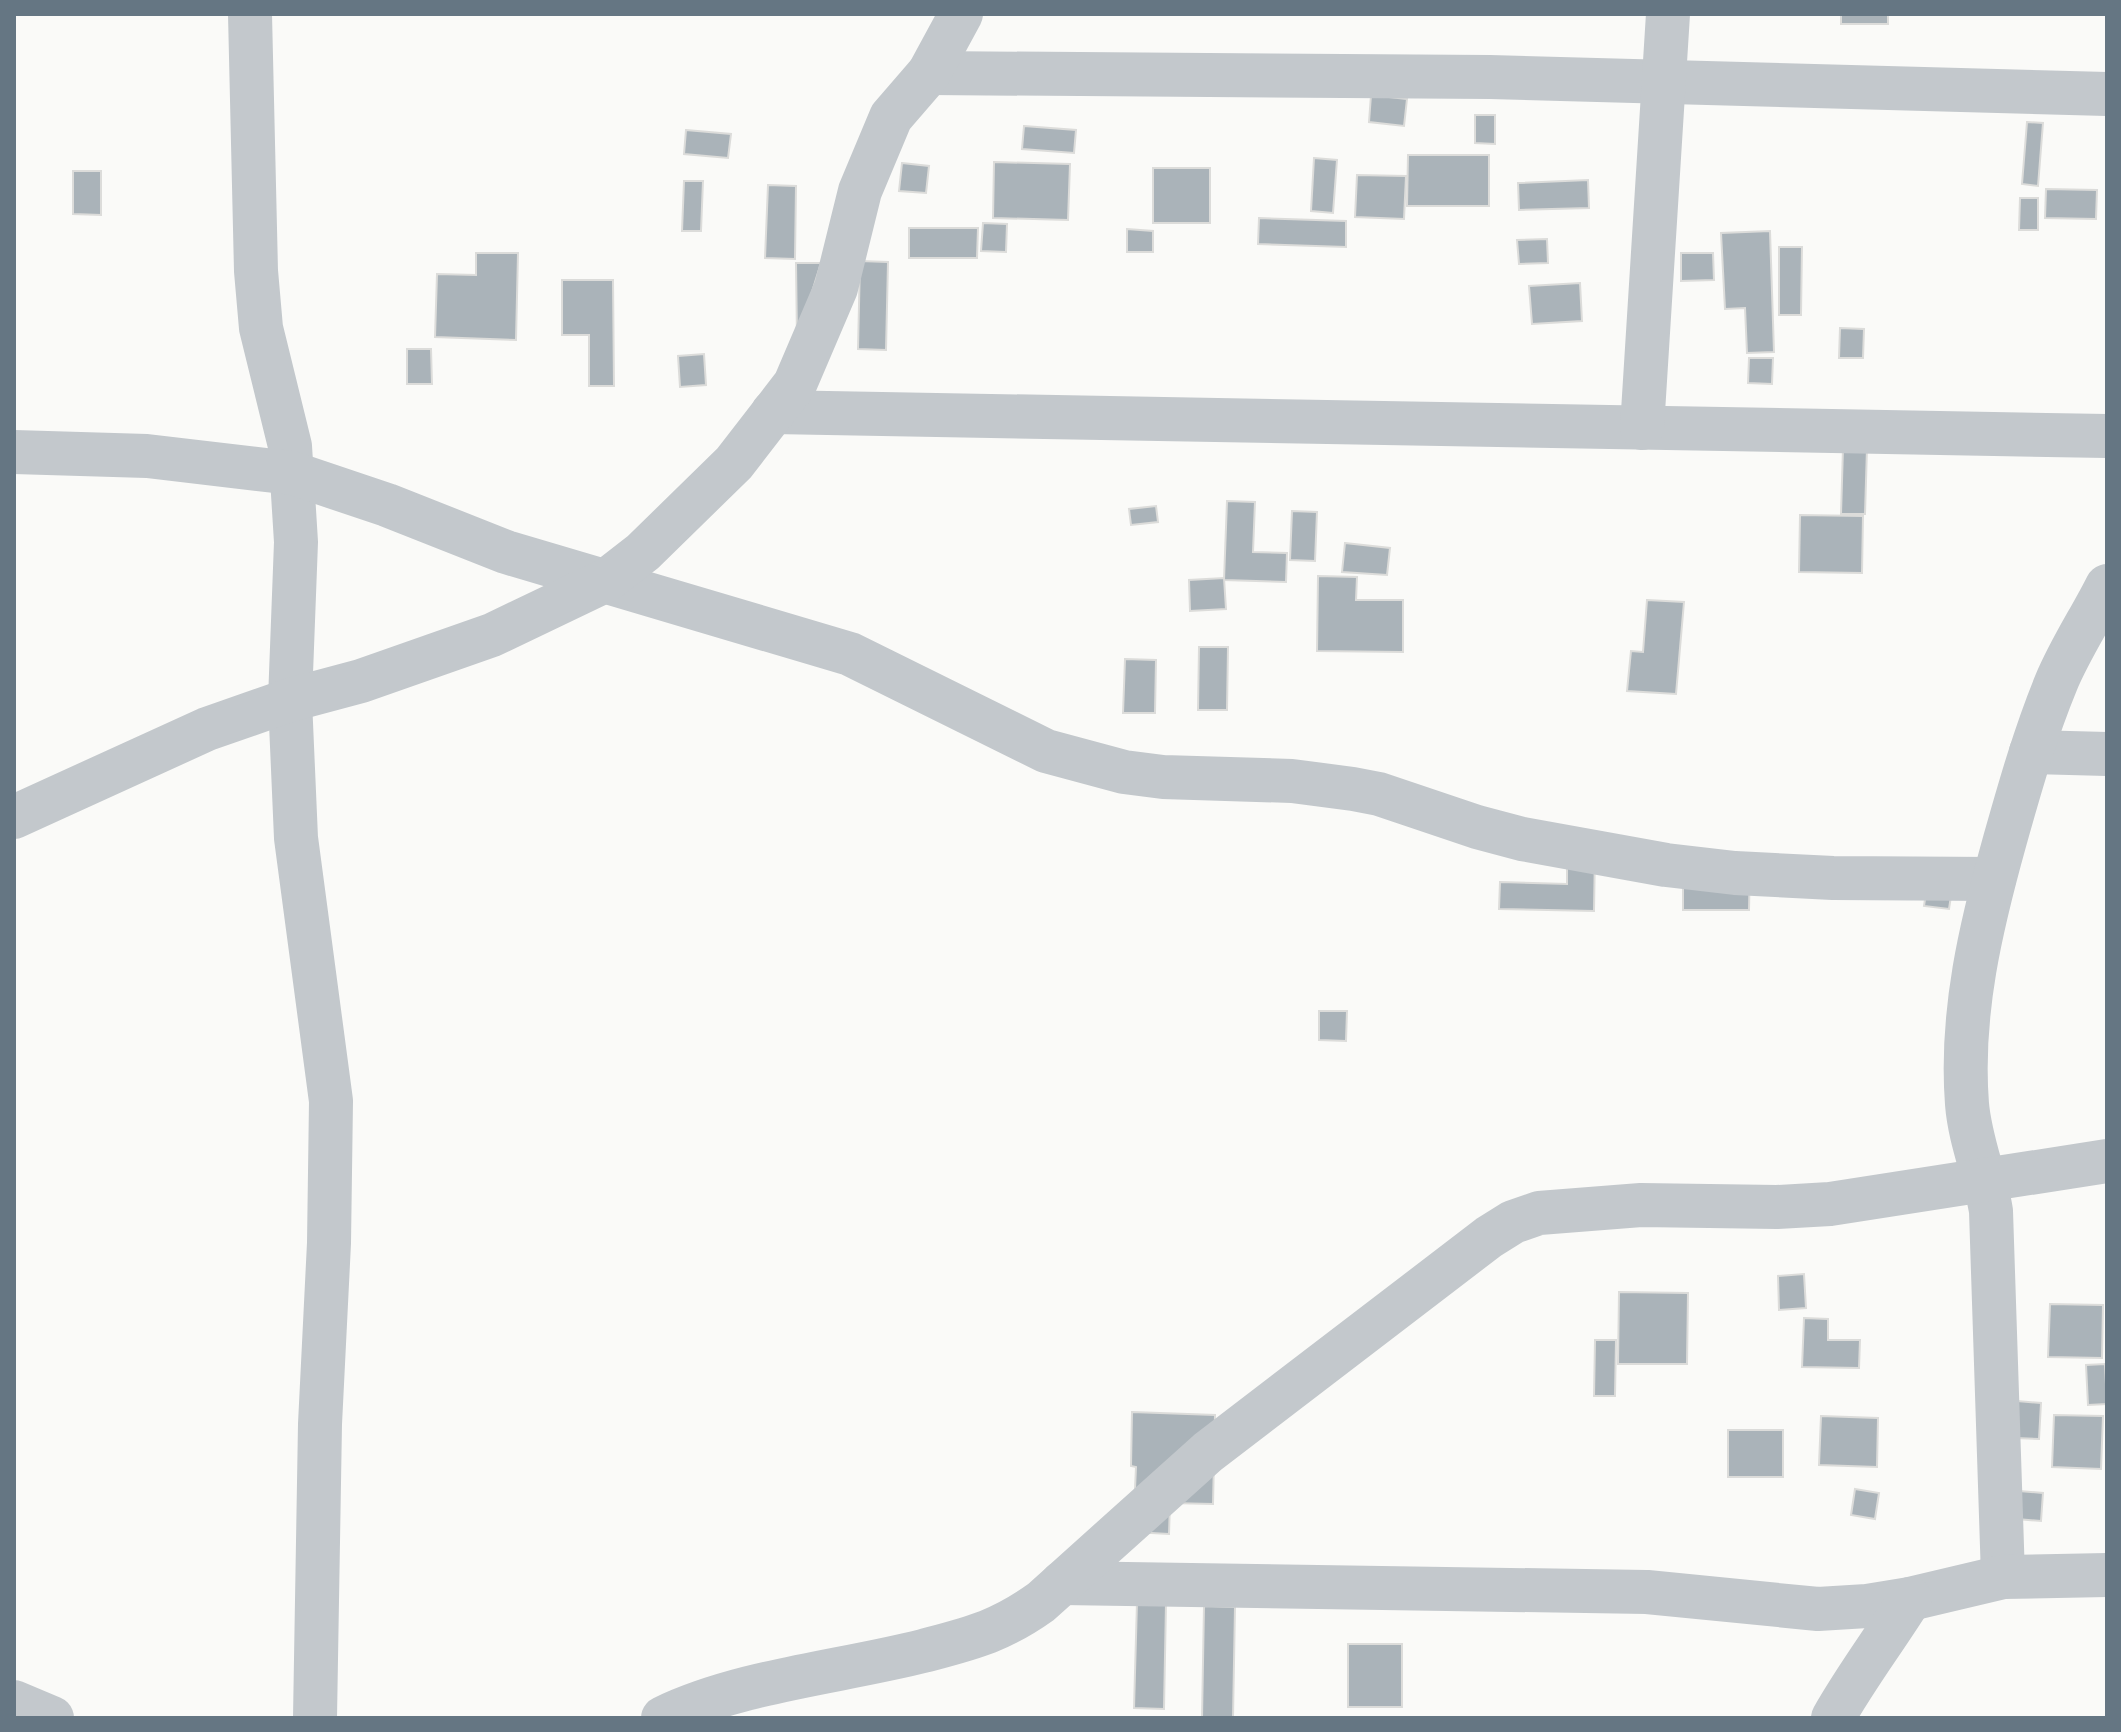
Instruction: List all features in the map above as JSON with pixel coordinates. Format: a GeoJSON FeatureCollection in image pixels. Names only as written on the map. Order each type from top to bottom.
{"type":"FeatureCollection","features":[{"type":"Feature","properties":{"kind":"street"},"geometry":{"type":"LineString","coordinates":[[250,14],[256,271],[261,328],[290,446],[296,542],[290,700],[296,838],[331,1101],[329,1243],[319,1439],[315,1718]]}},
{"type":"Feature","properties":{"kind":"street"},"geometry":{"type":"LineString","coordinates":[[14,817],[207,729],[290,700],[361,681],[492,635],[607,580],[643,552],[734,463],[795,384],[836,288],[860,191],[891,117],[929,73],[961,14]]}},
{"type":"Feature","properties":{"kind":"street"},"geometry":{"type":"LineString","coordinates":[[1642,428],[1668,14]]}},
{"type":"Feature","properties":{"kind":"street"},"geometry":{"type":"LineString","coordinates":[[929,73],[1303,74],[2107,94]]}},
{"type":"Feature","properties":{"kind":"street"},"geometry":{"type":"LineString","coordinates":[[773,412],[2107,436]]}},
{"type":"Feature","properties":{"kind":"street"},"geometry":{"type":"LineString","coordinates":[[14,452],[147,456],[292,473],[387,505],[506,552],[850,654],[1046,751],[1088,765],[1163,777],[1292,781],[1353,789],[1379,794],[1522,839],[1666,865],[1735,873],[1833,878],[1994,879]]}},
{"type":"Feature","properties":{"kind":"street"},"geometry":{"type":"LineString","coordinates":[[2003,1577],[1991,1211],[1967,1106],[1966,1067],[1974,965],[1994,879],[2031,752],[2062,671],[2107,586]]}},
{"type":"Feature","properties":{"kind":"street"},"geometry":{"type":"LineString","coordinates":[[2031,752],[2107,754]]}},
{"type":"Feature","properties":{"kind":"street"},"geometry":{"type":"LineString","coordinates":[[663,1718],[722,1695],[865,1666],[984,1635],[1012,1623],[1041,1602],[1208,1452],[1489,1237],[1513,1222],[1539,1213],[1608,1206],[1716,1204],[1777,1207],[1830,1204],[2107,1161]]}},
{"type":"Feature","properties":{"kind":"street"},"geometry":{"type":"LineString","coordinates":[[1062,1583],[1647,1592],[1818,1609],[1910,1599],[2003,1577],[2107,1575]]}},
{"type":"Feature","properties":{"kind":"street"},"geometry":{"type":"LineString","coordinates":[[1833,1718],[1910,1599]]}},
{"type":"Feature","properties":{"kind":"street"},"geometry":{"type":"LineString","coordinates":[[14,1702],[52,1718]]}},
{"type":"Feature","properties":{"kind":"building"},"geometry":{"type":"Polygon","coordinates":[[[1841,14],[1888,14],[1888,24],[1841,24],[1841,14]]]}},
{"type":"Feature","properties":{"kind":"building"},"geometry":{"type":"Polygon","coordinates":[[[1371,95],[1407,99],[1404,126],[1369,122],[1371,95]]]}},
{"type":"Feature","properties":{"kind":"building"},"geometry":{"type":"Polygon","coordinates":[[[1475,115],[1495,115],[1495,144],[1475,143],[1475,115]]]}},
{"type":"Feature","properties":{"kind":"building"},"geometry":{"type":"Polygon","coordinates":[[[2027,122],[2043,123],[2038,186],[2022,184],[2027,122]]]}},
{"type":"Feature","properties":{"kind":"building"},"geometry":{"type":"Polygon","coordinates":[[[1024,126],[1076,130],[1074,153],[1022,149],[1024,126]]]}},
{"type":"Feature","properties":{"kind":"building"},"geometry":{"type":"Polygon","coordinates":[[[686,130],[731,134],[728,158],[684,154],[686,130]]]}},
{"type":"Feature","properties":{"kind":"building"},"geometry":{"type":"Polygon","coordinates":[[[1408,155],[1489,155],[1489,206],[1407,206],[1408,155]]]}},
{"type":"Feature","properties":{"kind":"building"},"geometry":{"type":"Polygon","coordinates":[[[1314,158],[1337,160],[1333,213],[1311,211],[1314,158]]]}},
{"type":"Feature","properties":{"kind":"building"},"geometry":{"type":"Polygon","coordinates":[[[994,162],[1070,164],[1068,220],[993,218],[994,162]]]}},
{"type":"Feature","properties":{"kind":"building"},"geometry":{"type":"Polygon","coordinates":[[[902,163],[929,166],[926,193],[899,191],[902,163]]]}},
{"type":"Feature","properties":{"kind":"building"},"geometry":{"type":"Polygon","coordinates":[[[1153,168],[1210,168],[1210,223],[1153,223],[1153,168]]]}},
{"type":"Feature","properties":{"kind":"building"},"geometry":{"type":"Polygon","coordinates":[[[73,171],[101,171],[101,215],[73,214],[73,171]]]}},
{"type":"Feature","properties":{"kind":"building"},"geometry":{"type":"Polygon","coordinates":[[[1357,175],[1406,176],[1404,219],[1355,217],[1357,175]]]}},
{"type":"Feature","properties":{"kind":"building"},"geometry":{"type":"Polygon","coordinates":[[[1588,180],[1589,208],[1519,210],[1518,183],[1588,180]]]}},
{"type":"Feature","properties":{"kind":"building"},"geometry":{"type":"Polygon","coordinates":[[[684,181],[703,181],[701,231],[682,231],[684,181]]]}},
{"type":"Feature","properties":{"kind":"building"},"geometry":{"type":"Polygon","coordinates":[[[768,185],[796,186],[795,259],[765,258],[768,185]]]}},
{"type":"Feature","properties":{"kind":"building"},"geometry":{"type":"Polygon","coordinates":[[[2046,189],[2097,190],[2096,219],[2045,218],[2046,189]]]}},
{"type":"Feature","properties":{"kind":"building"},"geometry":{"type":"Polygon","coordinates":[[[2020,198],[2038,198],[2038,230],[2019,230],[2020,198]]]}},
{"type":"Feature","properties":{"kind":"building"},"geometry":{"type":"Polygon","coordinates":[[[1259,218],[1346,221],[1346,247],[1258,244],[1259,218]]]}},
{"type":"Feature","properties":{"kind":"building"},"geometry":{"type":"Polygon","coordinates":[[[983,223],[1007,224],[1006,252],[981,251],[983,223]]]}},
{"type":"Feature","properties":{"kind":"building"},"geometry":{"type":"Polygon","coordinates":[[[909,228],[978,228],[977,258],[909,258],[909,228]]]}},
{"type":"Feature","properties":{"kind":"building"},"geometry":{"type":"Polygon","coordinates":[[[1127,229],[1153,231],[1153,252],[1127,252],[1127,229]]]}},
{"type":"Feature","properties":{"kind":"building"},"geometry":{"type":"Polygon","coordinates":[[[1770,231],[1774,352],[1747,353],[1745,308],[1725,309],[1721,233],[1770,231]]]}},
{"type":"Feature","properties":{"kind":"building"},"geometry":{"type":"Polygon","coordinates":[[[1547,239],[1548,263],[1519,264],[1517,240],[1547,239]]]}},
{"type":"Feature","properties":{"kind":"building"},"geometry":{"type":"Polygon","coordinates":[[[1779,247],[1802,247],[1801,315],[1779,315],[1779,247]]]}},
{"type":"Feature","properties":{"kind":"building"},"geometry":{"type":"Polygon","coordinates":[[[476,253],[518,253],[516,340],[435,337],[437,274],[476,275],[476,253]]]}},
{"type":"Feature","properties":{"kind":"building"},"geometry":{"type":"Polygon","coordinates":[[[1681,253],[1713,253],[1714,280],[1681,281],[1681,253]]]}},
{"type":"Feature","properties":{"kind":"building"},"geometry":{"type":"Polygon","coordinates":[[[860,261],[888,262],[886,350],[858,349],[860,261]]]}},
{"type":"Feature","properties":{"kind":"building"},"geometry":{"type":"Polygon","coordinates":[[[796,263],[821,263],[797,340],[796,263]]]}},
{"type":"Feature","properties":{"kind":"building"},"geometry":{"type":"Polygon","coordinates":[[[562,280],[613,280],[614,386],[589,386],[589,335],[562,335],[562,280]]]}},
{"type":"Feature","properties":{"kind":"building"},"geometry":{"type":"Polygon","coordinates":[[[1580,283],[1582,321],[1532,324],[1529,286],[1580,283]]]}},
{"type":"Feature","properties":{"kind":"building"},"geometry":{"type":"Polygon","coordinates":[[[1840,328],[1864,329],[1863,358],[1839,358],[1840,328]]]}},
{"type":"Feature","properties":{"kind":"building"},"geometry":{"type":"Polygon","coordinates":[[[407,349],[431,349],[432,384],[407,384],[407,349]]]}},
{"type":"Feature","properties":{"kind":"building"},"geometry":{"type":"Polygon","coordinates":[[[704,354],[706,385],[680,387],[678,356],[704,354]]]}},
{"type":"Feature","properties":{"kind":"building"},"geometry":{"type":"Polygon","coordinates":[[[1749,358],[1773,358],[1772,384],[1748,383],[1749,358]]]}},
{"type":"Feature","properties":{"kind":"building"},"geometry":{"type":"Polygon","coordinates":[[[1843,448],[1867,448],[1865,514],[1841,514],[1843,448]]]}},
{"type":"Feature","properties":{"kind":"building"},"geometry":{"type":"Polygon","coordinates":[[[1227,501],[1255,502],[1253,552],[1287,553],[1286,582],[1224,580],[1227,501]]]}},
{"type":"Feature","properties":{"kind":"building"},"geometry":{"type":"Polygon","coordinates":[[[1156,506],[1158,522],[1131,525],[1129,509],[1156,506]]]}},
{"type":"Feature","properties":{"kind":"building"},"geometry":{"type":"Polygon","coordinates":[[[1292,511],[1317,512],[1315,561],[1290,560],[1292,511]]]}},
{"type":"Feature","properties":{"kind":"building"},"geometry":{"type":"Polygon","coordinates":[[[1800,515],[1863,516],[1862,573],[1799,572],[1800,515]]]}},
{"type":"Feature","properties":{"kind":"building"},"geometry":{"type":"Polygon","coordinates":[[[1345,543],[1390,548],[1387,575],[1342,572],[1345,543]]]}},
{"type":"Feature","properties":{"kind":"building"},"geometry":{"type":"Polygon","coordinates":[[[1318,576],[1357,577],[1356,600],[1403,600],[1403,652],[1317,651],[1318,576]]]}},
{"type":"Feature","properties":{"kind":"building"},"geometry":{"type":"Polygon","coordinates":[[[1224,578],[1226,609],[1190,611],[1189,580],[1224,578]]]}},
{"type":"Feature","properties":{"kind":"building"},"geometry":{"type":"Polygon","coordinates":[[[1647,600],[1684,602],[1676,694],[1627,691],[1631,651],[1643,652],[1647,600]]]}},
{"type":"Feature","properties":{"kind":"building"},"geometry":{"type":"Polygon","coordinates":[[[1199,647],[1228,647],[1227,710],[1198,710],[1199,647]]]}},
{"type":"Feature","properties":{"kind":"building"},"geometry":{"type":"Polygon","coordinates":[[[1125,659],[1156,660],[1155,713],[1123,713],[1125,659]]]}},
{"type":"Feature","properties":{"kind":"building"},"geometry":{"type":"Polygon","coordinates":[[[1567,852],[1595,852],[1594,911],[1499,909],[1500,882],[1567,884],[1567,852]]]}},
{"type":"Feature","properties":{"kind":"building"},"geometry":{"type":"Polygon","coordinates":[[[1750,861],[1749,910],[1683,910],[1683,885],[1750,861]]]}},
{"type":"Feature","properties":{"kind":"building"},"geometry":{"type":"Polygon","coordinates":[[[1928,879],[1953,883],[1949,909],[1924,906],[1928,879]]]}},
{"type":"Feature","properties":{"kind":"building"},"geometry":{"type":"Polygon","coordinates":[[[1319,1011],[1347,1011],[1346,1041],[1319,1040],[1319,1011]]]}},
{"type":"Feature","properties":{"kind":"building"},"geometry":{"type":"Polygon","coordinates":[[[1804,1274],[1806,1308],[1779,1310],[1778,1276],[1804,1274]]]}},
{"type":"Feature","properties":{"kind":"building"},"geometry":{"type":"Polygon","coordinates":[[[1619,1292],[1688,1293],[1687,1364],[1618,1364],[1619,1292]]]}},
{"type":"Feature","properties":{"kind":"building"},"geometry":{"type":"Polygon","coordinates":[[[2050,1304],[2103,1305],[2102,1358],[2048,1357],[2050,1304]]]}},
{"type":"Feature","properties":{"kind":"building"},"geometry":{"type":"Polygon","coordinates":[[[1804,1318],[1828,1319],[1828,1340],[1860,1340],[1859,1368],[1802,1367],[1804,1318]]]}},
{"type":"Feature","properties":{"kind":"building"},"geometry":{"type":"Polygon","coordinates":[[[1595,1340],[1616,1340],[1615,1396],[1594,1396],[1595,1340]]]}},
{"type":"Feature","properties":{"kind":"building"},"geometry":{"type":"Polygon","coordinates":[[[2105,1364],[2107,1404],[2088,1405],[2086,1365],[2105,1364]]]}},
{"type":"Feature","properties":{"kind":"building"},"geometry":{"type":"Polygon","coordinates":[[[2017,1401],[2041,1403],[2039,1439],[2015,1438],[2017,1401]]]}},
{"type":"Feature","properties":{"kind":"building"},"geometry":{"type":"Polygon","coordinates":[[[1132,1412],[1215,1415],[1213,1504],[1170,1503],[1169,1534],[1133,1532],[1136,1467],[1131,1466],[1132,1412]]]}},
{"type":"Feature","properties":{"kind":"building"},"geometry":{"type":"Polygon","coordinates":[[[2054,1415],[2103,1416],[2101,1469],[2052,1467],[2054,1415]]]}},
{"type":"Feature","properties":{"kind":"building"},"geometry":{"type":"Polygon","coordinates":[[[1821,1416],[1878,1418],[1877,1467],[1819,1465],[1821,1416]]]}},
{"type":"Feature","properties":{"kind":"building"},"geometry":{"type":"Polygon","coordinates":[[[1728,1430],[1783,1430],[1783,1477],[1728,1477],[1728,1430]]]}},
{"type":"Feature","properties":{"kind":"building"},"geometry":{"type":"Polygon","coordinates":[[[1855,1489],[1879,1493],[1875,1519],[1851,1515],[1855,1489]]]}},
{"type":"Feature","properties":{"kind":"building"},"geometry":{"type":"Polygon","coordinates":[[[2019,1491],[2043,1493],[2041,1521],[2017,1519],[2019,1491]]]}},
{"type":"Feature","properties":{"kind":"building"},"geometry":{"type":"Polygon","coordinates":[[[1137,1602],[1166,1603],[1164,1709],[1134,1708],[1137,1602]]]}},
{"type":"Feature","properties":{"kind":"building"},"geometry":{"type":"Polygon","coordinates":[[[1204,1606],[1235,1607],[1233,1718],[1202,1718],[1204,1606]]]}},
{"type":"Feature","properties":{"kind":"building"},"geometry":{"type":"Polygon","coordinates":[[[1348,1644],[1402,1644],[1402,1707],[1348,1707],[1348,1644]]]}}]}
